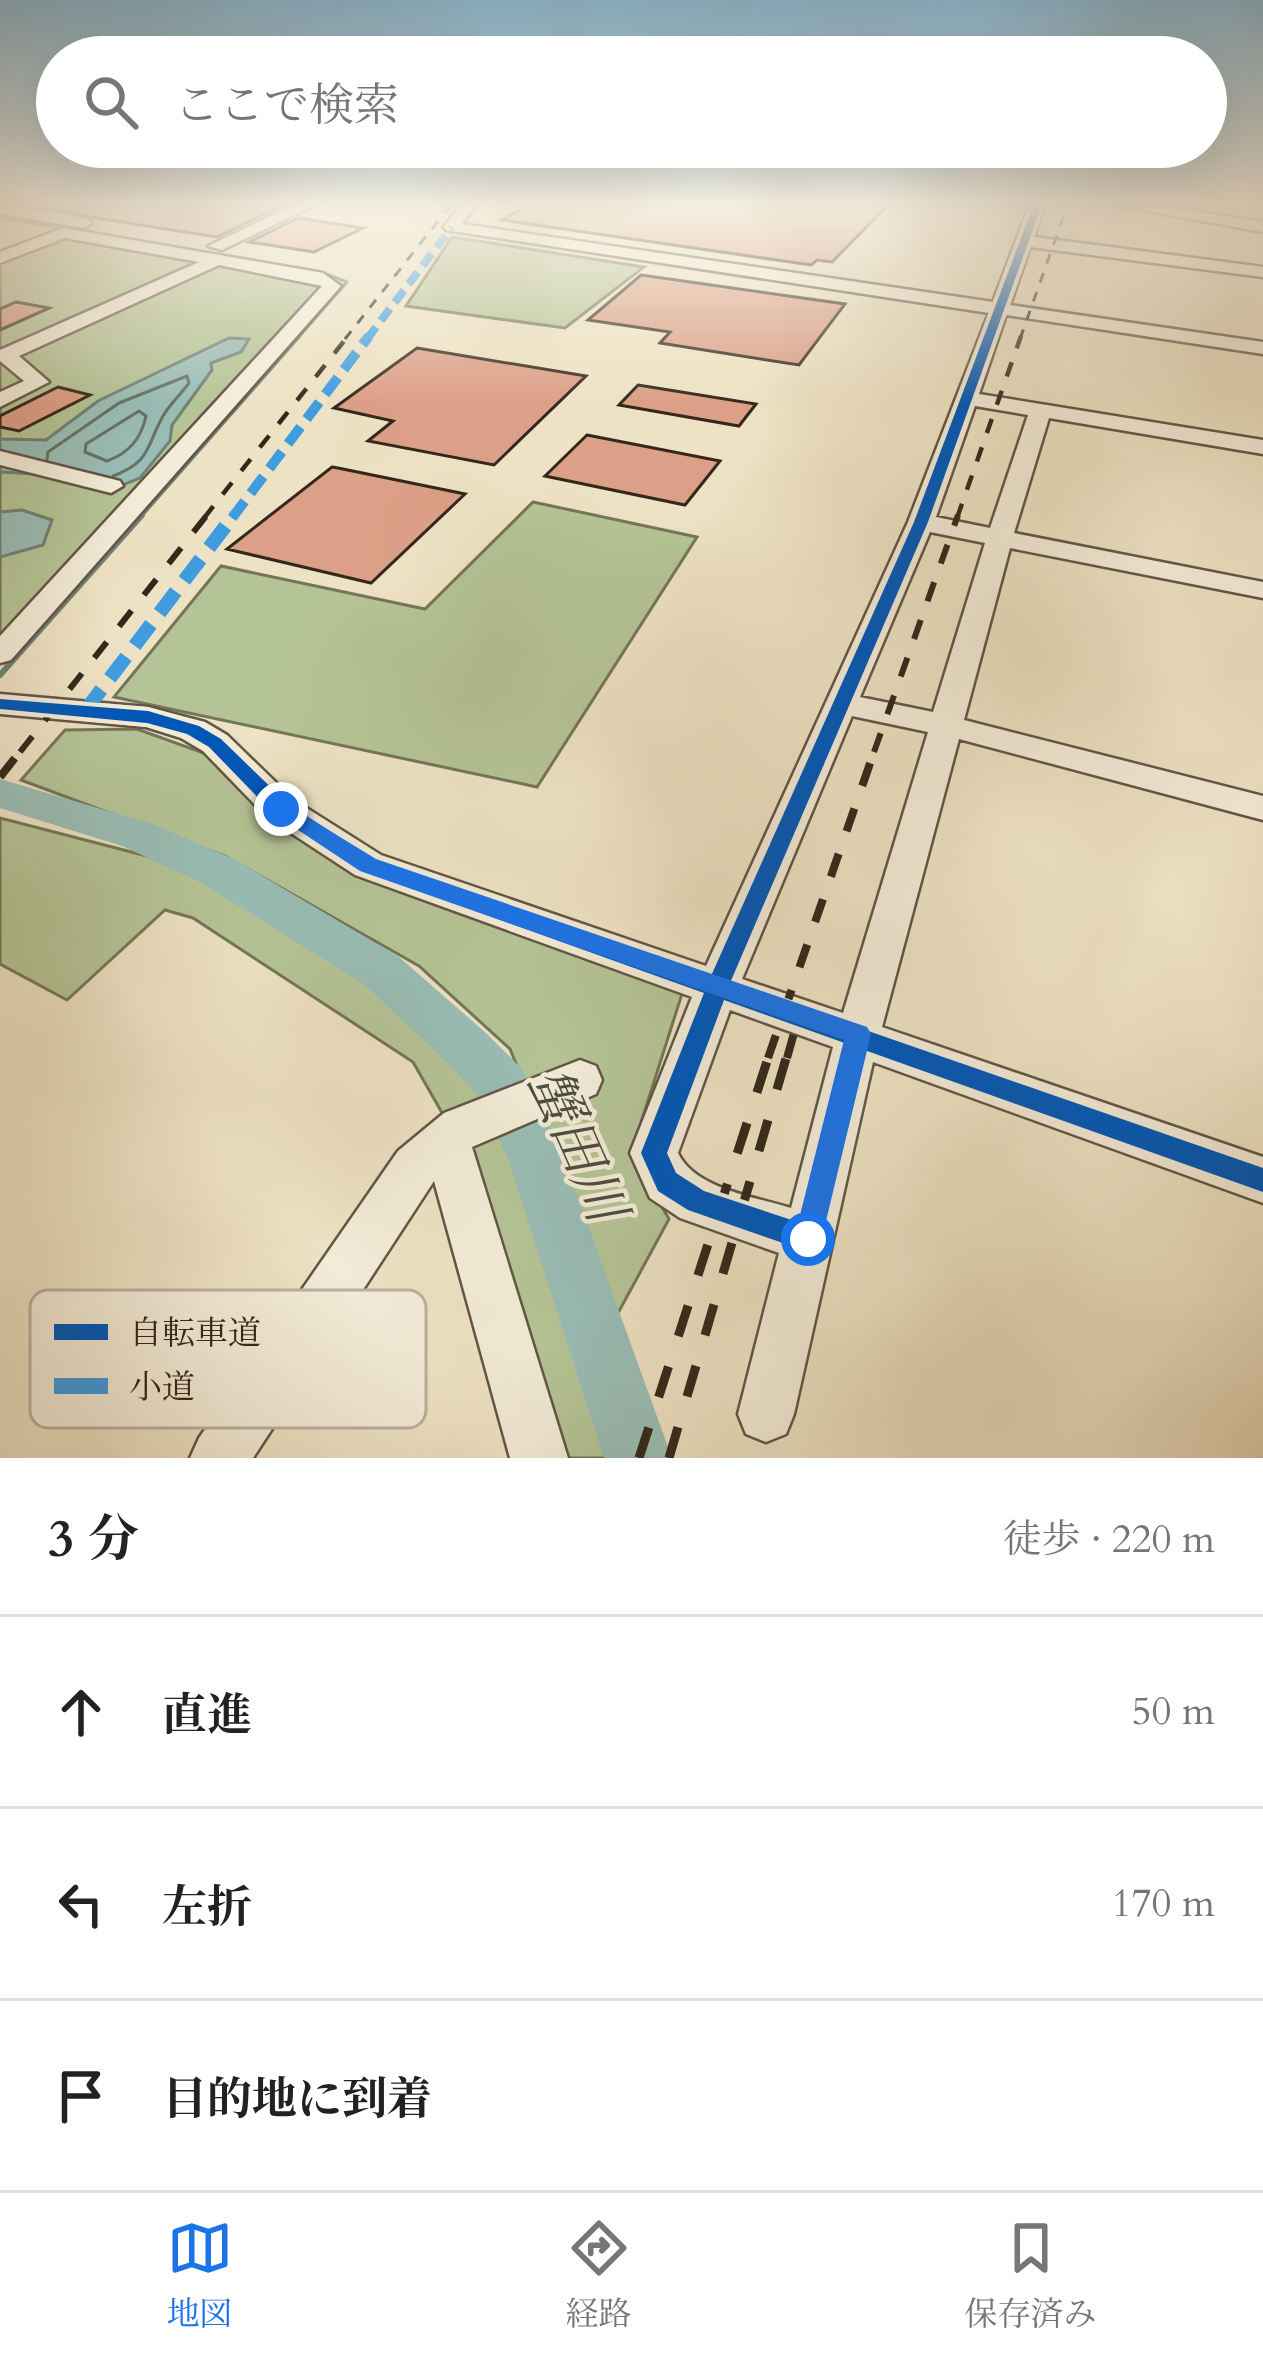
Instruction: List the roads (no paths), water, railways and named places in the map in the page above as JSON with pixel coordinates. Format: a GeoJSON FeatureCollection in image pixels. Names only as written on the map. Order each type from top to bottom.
{"type":"FeatureCollection","features":[{"type":"Feature","properties":{"kind":"street"},"geometry":{"type":"LineString","coordinates":[[0,400],[38,382],[5,355],[189,269]]}},
{"type":"Feature","properties":{"kind":"street"},"geometry":{"type":"LineString","coordinates":[[0,654],[332,286],[323,278],[289,269]]}},
{"type":"Feature","properties":{"kind":"street"},"geometry":{"type":"LineString","coordinates":[[708,269],[999,317]]}},
{"type":"Feature","properties":{"kind":"street"},"geometry":{"type":"LineString","coordinates":[[808,1239],[697,1202],[667,1182],[654,1154],[718,985],[921,522],[1014,269]]}},
{"type":"Feature","properties":{"kind":"street"},"geometry":{"type":"LineString","coordinates":[[698,280],[1263,348]]}},
{"type":"Feature","properties":{"kind":"street"},"geometry":{"type":"LineString","coordinates":[[966,398],[1263,447]]}},
{"type":"Feature","properties":{"kind":"street"},"geometry":{"type":"LineString","coordinates":[[766,1414],[858,1034],[1000,536],[1041,410]]}},
{"type":"Feature","properties":{"kind":"street"},"geometry":{"type":"LineString","coordinates":[[0,458],[111,486]]}},
{"type":"Feature","properties":{"kind":"street"},"geometry":{"type":"LineString","coordinates":[[921,522],[1263,590]]}},
{"type":"Feature","properties":{"kind":"street"},"geometry":{"type":"LineString","coordinates":[[840,703],[948,726],[1263,808]]}},
{"type":"Feature","properties":{"kind":"street"},"geometry":{"type":"LineString","coordinates":[[7,705],[148,717],[193,730],[215,743],[281,809],[368,865],[1263,1180]]}},
{"type":"Feature","properties":{"kind":"street"},"geometry":{"type":"LineString","coordinates":[[332,1290],[415,1167],[453,1133],[580,1080]]}},
{"type":"Feature","properties":{"kind":"street"},"geometry":{"type":"LineString","coordinates":[[453,1133],[539,1458]]}},
{"type":"Feature","properties":{"kind":"street"},"geometry":{"type":"LineString","coordinates":[[219,1458],[239,1428]]}},
{"type":"Feature","properties":{"kind":"water"},"geometry":{"type":"Polygon","coordinates":[[[229,338],[249,339],[241,352],[211,363],[212,370],[172,425],[170,441],[140,478],[108,491],[69,476],[0,472],[0,439],[46,440],[98,401],[229,338]]]}},
{"type":"Feature","properties":{"kind":"water"},"geometry":{"type":"Polygon","coordinates":[[[22,510],[52,520],[43,545],[0,557],[0,512],[22,510]]]}},
{"type":"Feature","properties":{"kind":"waterway"},"geometry":{"type":"LineString","coordinates":[[297,339],[347,282],[304,269]]}},
{"type":"Feature","properties":{"kind":"waterway"},"geometry":{"type":"LineString","coordinates":[[139,518],[299,336]]}},
{"type":"Feature","properties":{"kind":"waterway"},"geometry":{"type":"LineString","coordinates":[[0,675],[142,515]]}},
{"type":"Feature","properties":{"kind":"waterway","name":"蟹田川"},"geometry":{"type":"LineString","coordinates":[[0,793],[137,835],[218,871],[382,971],[468,1049],[503,1086],[536,1159],[638,1458]]}},
{"type":"Feature","properties":{"kind":"railway"},"geometry":{"type":"LineString","coordinates":[[345,339],[400,269]]}},
{"type":"Feature","properties":{"kind":"railway"},"geometry":{"type":"LineString","coordinates":[[1020,339],[1045,269]]}},
{"type":"Feature","properties":{"kind":"railway"},"geometry":{"type":"LineString","coordinates":[[204,518],[348,336]]}},
{"type":"Feature","properties":{"kind":"railway"},"geometry":{"type":"LineString","coordinates":[[957,518],[1021,336]]}},
{"type":"Feature","properties":{"kind":"railway"},"geometry":{"type":"LineString","coordinates":[[20,752],[207,515]]}},
{"type":"Feature","properties":{"kind":"railway"},"geometry":{"type":"LineString","coordinates":[[874,752],[958,515]]}},
{"type":"Feature","properties":{"kind":"railway"},"geometry":{"type":"LineString","coordinates":[[0,777],[22,749]]}},
{"type":"Feature","properties":{"kind":"railway"},"geometry":{"type":"LineString","coordinates":[[768,1057],[875,749]]}},
{"type":"Feature","properties":{"kind":"railway"},"geometry":{"type":"LineString","coordinates":[[787,1058],[796,1026]]}},
{"type":"Feature","properties":{"kind":"railway"},"geometry":{"type":"LineString","coordinates":[[669,1458],[787,1055]]}},
{"type":"Feature","properties":{"kind":"railway"},"geometry":{"type":"LineString","coordinates":[[639,1458],[768,1057]]}}]}
